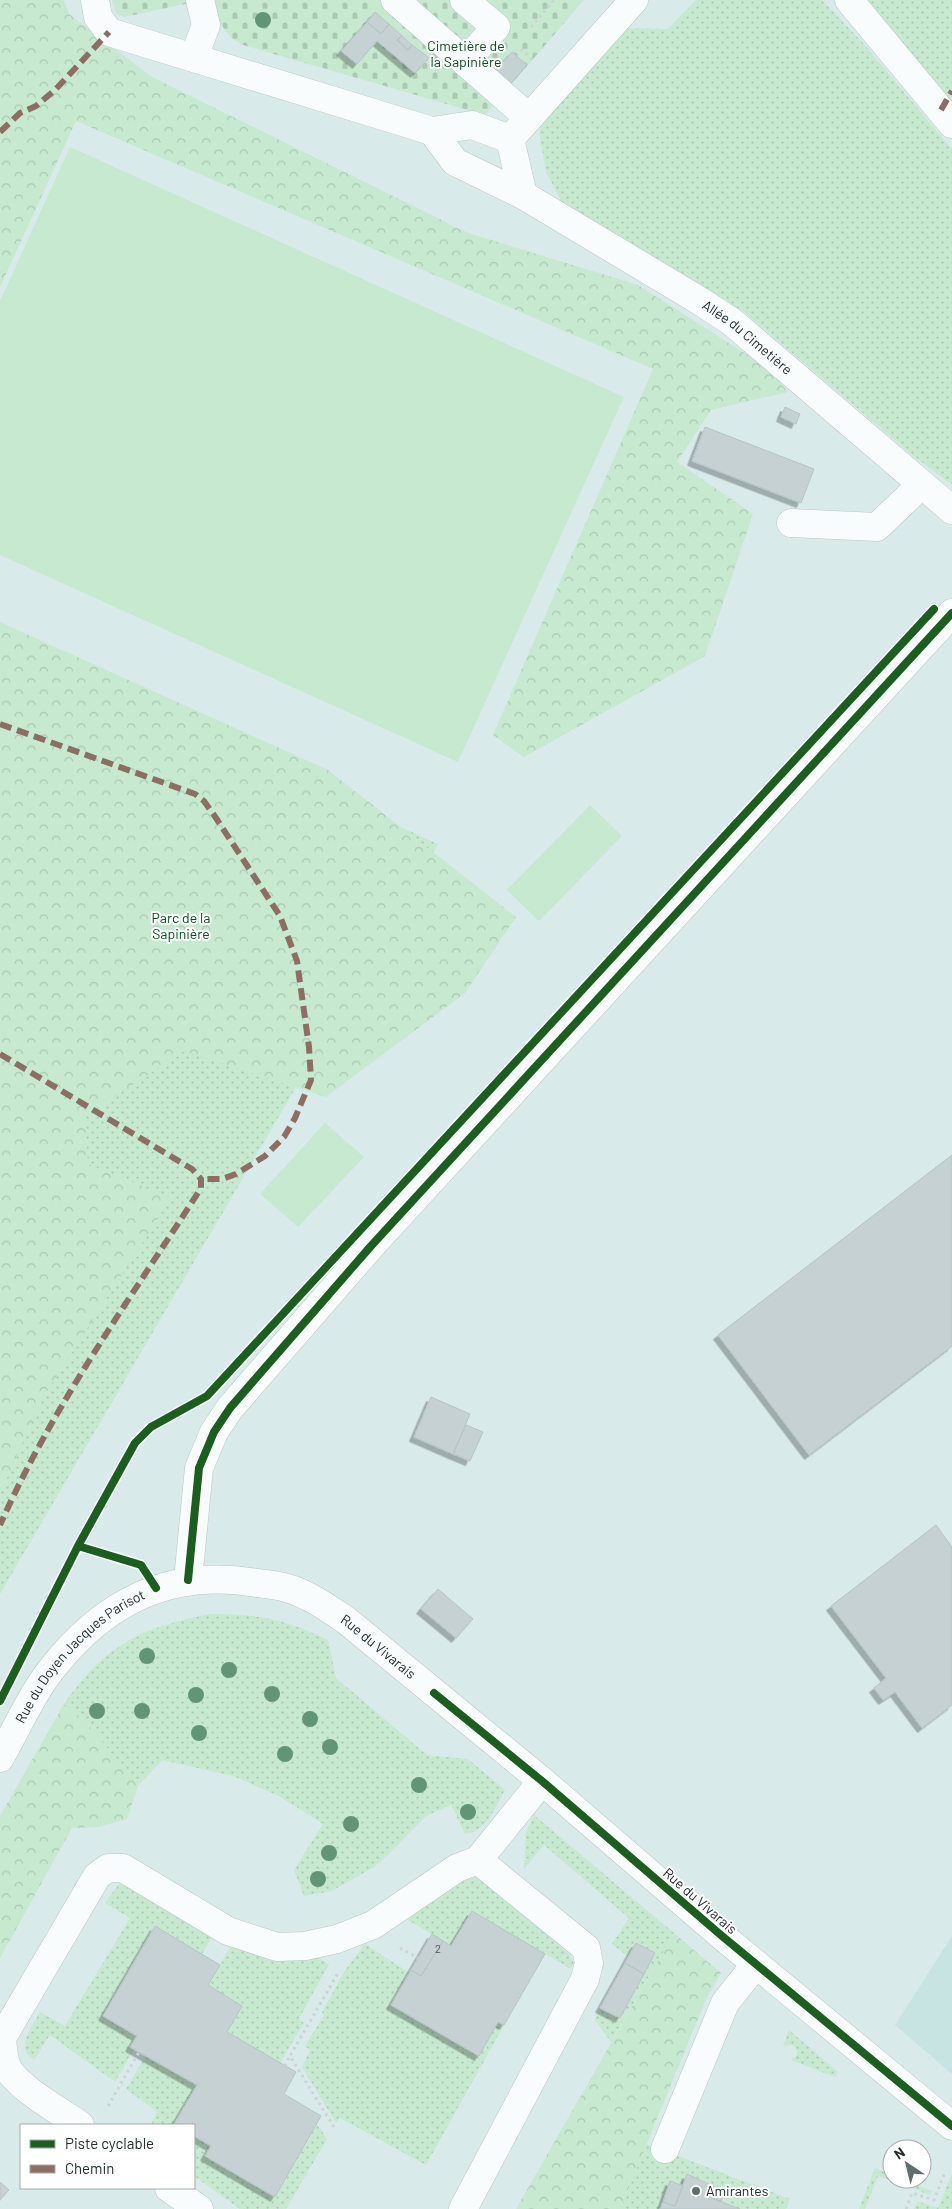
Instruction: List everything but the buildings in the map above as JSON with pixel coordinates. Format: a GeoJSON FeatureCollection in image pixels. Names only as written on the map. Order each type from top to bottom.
{"type":"FeatureCollection","features":[{"type":"Feature","properties":{"kind":"street"},"geometry":{"type":"LineString","coordinates":[[94,0],[98,17],[109,32],[432,131],[472,125],[510,140]]}},
{"type":"Feature","properties":{"kind":"street"},"geometry":{"type":"LineString","coordinates":[[194,57],[206,25],[200,0]]}},
{"type":"Feature","properties":{"kind":"street"},"geometry":{"type":"LineString","coordinates":[[395,0],[529,118]]}},
{"type":"Feature","properties":{"kind":"street"},"geometry":{"type":"LineString","coordinates":[[464,0],[506,36],[465,62]]}},
{"type":"Feature","properties":{"kind":"street"},"geometry":{"type":"LineString","coordinates":[[510,140],[634,0]]}},
{"type":"Feature","properties":{"kind":"street"},"geometry":{"type":"LineString","coordinates":[[849,0],[952,124]]}},
{"type":"Feature","properties":{"kind":"street","name":"Allée du Cimetière"},"geometry":{"type":"LineString","coordinates":[[432,131],[455,162],[523,195],[732,322],[952,510]]}},
{"type":"Feature","properties":{"kind":"street"},"geometry":{"type":"LineString","coordinates":[[510,140],[523,195]]}},
{"type":"Feature","properties":{"kind":"street"},"geometry":{"type":"LineString","coordinates":[[791,523],[877,527],[922,484]]}},
{"type":"Feature","properties":{"kind":"street"},"geometry":{"type":"LineString","coordinates":[[188,1580],[199,1468],[205,1451],[230,1408],[316,1312],[371,1246],[952,612]]}},
{"type":"Feature","properties":{"kind":"street","name":"Rue du Vivarais"},"geometry":{"type":"LineString","coordinates":[[188,1580],[231,1578],[287,1588],[327,1607],[542,1781],[756,1964],[952,2126]]}},
{"type":"Feature","properties":{"kind":"street","name":"Rue du Doyen Jacques Parisot"},"geometry":{"type":"LineString","coordinates":[[0,1758],[53,1667],[91,1625],[131,1600],[156,1588],[188,1580]]}},
{"type":"Feature","properties":{"kind":"street"},"geometry":{"type":"LineString","coordinates":[[79,2124],[22,2084],[8,2069],[3,2054],[2,2038],[97,1876],[108,1868],[123,1868],[228,1931],[278,1947],[305,1946],[337,1939],[373,1925],[405,1905],[456,1868],[478,1860],[542,1781]]}},
{"type":"Feature","properties":{"kind":"street"},"geometry":{"type":"LineString","coordinates":[[463,2209],[585,1979],[589,1963],[586,1948],[478,1860]]}},
{"type":"Feature","properties":{"kind":"street"},"geometry":{"type":"LineString","coordinates":[[665,2149],[725,2003],[756,1964]]}},
{"type":"Feature","properties":{"kind":"street"},"geometry":{"type":"LineString","coordinates":[[170,2189],[199,2209]]}},
{"type":"Feature","properties":{"kind":"path"},"geometry":{"type":"LineString","coordinates":[[554,0],[506,36],[560,84]]}},
{"type":"Feature","properties":{"kind":"path"},"geometry":{"type":"LineString","coordinates":[[285,2066],[364,1928]]}},
{"type":"Feature","properties":{"kind":"path"},"geometry":{"type":"LineString","coordinates":[[106,2109],[140,2052]]}},
{"type":"Feature","properties":{"kind":"path"},"geometry":{"type":"LineString","coordinates":[[290,2056],[334,2127]]}},
{"type":"Feature","properties":{"kind":"path"},"geometry":{"type":"LineString","coordinates":[[906,2209],[912,2194],[934,2200],[945,2172]]}},
{"type":"Feature","properties":{"kind":"shaded area"},"geometry":{"type":"Polygon","coordinates":[[[952,1936],[952,2074],[895,2025],[952,1936]]]}},
{"type":"Feature","properties":{"kind":"green space"},"geometry":{"type":"Polygon","coordinates":[[[0,0],[64,0],[69,14],[152,77],[468,233],[638,285],[768,368],[788,392],[711,410],[677,462],[753,514],[705,656],[524,757],[493,735],[653,369],[76,121],[0,287],[0,0]]]}},
{"type":"Feature","properties":{"kind":"green space"},"geometry":{"type":"Polygon","coordinates":[[[112,0],[204,0],[124,17],[116,13],[112,0]]]}},
{"type":"Feature","properties":{"kind":"green space","name":"Cimetière de la Sapinière"},"geometry":{"type":"Polygon","coordinates":[[[214,0],[584,0],[485,115],[243,45],[226,32],[214,0]]]}},
{"type":"Feature","properties":{"kind":"green space"},"geometry":{"type":"Polygon","coordinates":[[[696,0],[822,0],[864,44],[952,149],[952,485],[911,454],[744,312],[566,210],[546,172],[539,132],[549,110],[624,28],[668,29],[696,0]]]}},
{"type":"Feature","properties":{"kind":"green space"},"geometry":{"type":"Polygon","coordinates":[[[860,0],[952,0],[952,111],[860,0]]]}},
{"type":"Feature","properties":{"kind":"green space"},"geometry":{"type":"Polygon","coordinates":[[[70,147],[624,397],[458,762],[0,555],[0,301],[70,147]]]}},
{"type":"Feature","properties":{"kind":"green space","name":"Parc de la Sapinière"},"geometry":{"type":"Polygon","coordinates":[[[0,622],[328,770],[516,917],[465,993],[326,1097],[184,1051],[85,1116],[88,1164],[171,1198],[42,1399],[0,1494],[0,622]]]}},
{"type":"Feature","properties":{"kind":"green space","name":"Parc de la Sapinière"},"geometry":{"type":"Polygon","coordinates":[[[0,645],[438,844],[0,1594],[0,645]]]}},
{"type":"Feature","properties":{"kind":"green space"},"geometry":{"type":"Polygon","coordinates":[[[590,805],[622,836],[539,921],[507,890],[590,805]]]}},
{"type":"Feature","properties":{"kind":"green space"},"geometry":{"type":"Polygon","coordinates":[[[325,1123],[364,1157],[298,1227],[260,1194],[325,1123]]]}},
{"type":"Feature","properties":{"kind":"green space"},"geometry":{"type":"Polygon","coordinates":[[[210,1614],[243,1615],[271,1619],[298,1627],[328,1640],[336,1678],[427,1755],[468,1759],[505,1790],[490,1818],[473,1832],[465,1834],[451,1805],[426,1816],[374,1867],[332,1891],[304,1896],[294,1870],[323,1824],[279,1796],[233,1776],[162,1760],[138,1786],[86,1722],[64,1704],[95,1667],[127,1642],[144,1633],[164,1626],[210,1614]]]}},
{"type":"Feature","properties":{"kind":"green space"},"geometry":{"type":"Polygon","coordinates":[[[64,1704],[86,1722],[138,1786],[127,1819],[98,1827],[72,1828],[0,1958],[0,1816],[64,1704]]]}},
{"type":"Feature","properties":{"kind":"green space"},"geometry":{"type":"Polygon","coordinates":[[[534,1815],[674,1933],[611,2042],[595,2020],[600,2008],[620,2017],[655,1953],[636,1943],[629,1957],[612,1944],[629,1918],[544,1845],[524,1869],[526,1833],[534,1815]]]}},
{"type":"Feature","properties":{"kind":"green space"},"geometry":{"type":"Polygon","coordinates":[[[473,1876],[487,1884],[570,1955],[574,1963],[571,1969],[472,1911],[451,1946],[408,1920],[452,1884],[473,1876]]]}},
{"type":"Feature","properties":{"kind":"green space"},"geometry":{"type":"Polygon","coordinates":[[[119,1884],[126,1886],[212,1937],[202,1954],[154,1926],[103,2016],[137,2036],[131,2047],[134,2049],[115,2082],[50,2035],[34,2060],[28,2055],[25,2043],[29,2031],[40,2012],[65,2026],[130,1918],[105,1903],[119,1884]]]}},
{"type":"Feature","properties":{"kind":"green space"},"geometry":{"type":"Polygon","coordinates":[[[674,1933],[721,1973],[707,1997],[620,2209],[516,2209],[674,1933]]]}},
{"type":"Feature","properties":{"kind":"green space"},"geometry":{"type":"Polygon","coordinates":[[[365,1944],[410,1973],[391,2005],[478,2056],[498,2022],[504,2025],[426,2165],[340,2118],[336,2123],[302,2067],[310,2050],[305,2046],[324,2015],[322,2012],[344,1972],[365,1944]]]}},
{"type":"Feature","properties":{"kind":"green space"},"geometry":{"type":"Polygon","coordinates":[[[231,1946],[265,1958],[290,1960],[317,1957],[329,1964],[299,2019],[304,2023],[280,2063],[227,2032],[242,2006],[208,1985],[231,1946]]]}},
{"type":"Feature","properties":{"kind":"green space"},"geometry":{"type":"Polygon","coordinates":[[[789,2030],[838,2072],[835,2077],[791,2060],[797,2055],[797,2050],[793,2045],[783,2046],[789,2030]]]}},
{"type":"Feature","properties":{"kind":"green space"},"geometry":{"type":"Polygon","coordinates":[[[146,2055],[197,2085],[176,2124],[151,2124],[157,2112],[126,2089],[146,2055]]]}},
{"type":"Feature","properties":{"kind":"green space"},"geometry":{"type":"Polygon","coordinates":[[[317,2124],[327,2139],[286,2209],[240,2209],[195,2177],[195,2137],[211,2146],[206,2156],[275,2197],[317,2124]]]}},
{"type":"Feature","properties":{"kind":"green space"},"geometry":{"type":"Polygon","coordinates":[[[647,2144],[790,2199],[786,2209],[740,2209],[721,2201],[725,2191],[687,2175],[683,2186],[670,2181],[660,2209],[620,2209],[647,2144]]]}},
{"type":"Feature","properties":{"kind":"green space"},"geometry":{"type":"Polygon","coordinates":[[[875,2168],[882,2171],[882,2177],[878,2176],[865,2209],[859,2209],[875,2168]]]}},
{"type":"Feature","properties":{"kind":"green space"},"geometry":{"type":"Polygon","coordinates":[[[952,2174],[952,2209],[914,2209],[917,2201],[938,2208],[952,2174]]]}},
{"type":"Feature","properties":{"kind":"green space"},"geometry":{"type":"Polygon","coordinates":[[[914,2189],[927,2189],[932,2191],[930,2195],[914,2189]]]}},
{"type":"Feature","properties":{"kind":"marked path"},"geometry":{"type":"LineString","coordinates":[[0,132],[20,113],[36,106],[55,90],[109,32]]}},
{"type":"Feature","properties":{"kind":"marked path"},"geometry":{"type":"LineString","coordinates":[[941,110],[952,91]]}},
{"type":"Feature","properties":{"kind":"marked path"},"geometry":{"type":"LineString","coordinates":[[0,724],[195,794],[204,801],[216,818],[280,916],[297,961],[309,1047],[311,1080],[295,1118],[284,1137],[265,1156],[236,1174],[222,1179],[201,1179]]}},
{"type":"Feature","properties":{"kind":"marked path"},"geometry":{"type":"LineString","coordinates":[[0,1054],[192,1169],[201,1179],[201,1188],[68,1395],[44,1437],[0,1525]]}},
{"type":"Feature","properties":{"kind":"cycle path"},"geometry":{"type":"LineString","coordinates":[[0,1701],[78,1546],[135,1443],[151,1427],[207,1396],[934,609]]}},
{"type":"Feature","properties":{"kind":"cycle path"},"geometry":{"type":"LineString","coordinates":[[188,1580],[199,1468],[214,1432],[230,1408],[371,1246],[952,613]]}},
{"type":"Feature","properties":{"kind":"cycle path"},"geometry":{"type":"LineString","coordinates":[[78,1546],[141,1565],[156,1588]]}},
{"type":"Feature","properties":{"kind":"cycle path"},"geometry":{"type":"LineString","coordinates":[[434,1693],[542,1781],[722,1936],[952,2126]]}},
{"type":"Feature","properties":{"kind":"place","name":"Amirantes"},"geometry":{"type":"Point","coordinates":[696,2191]}}]}
